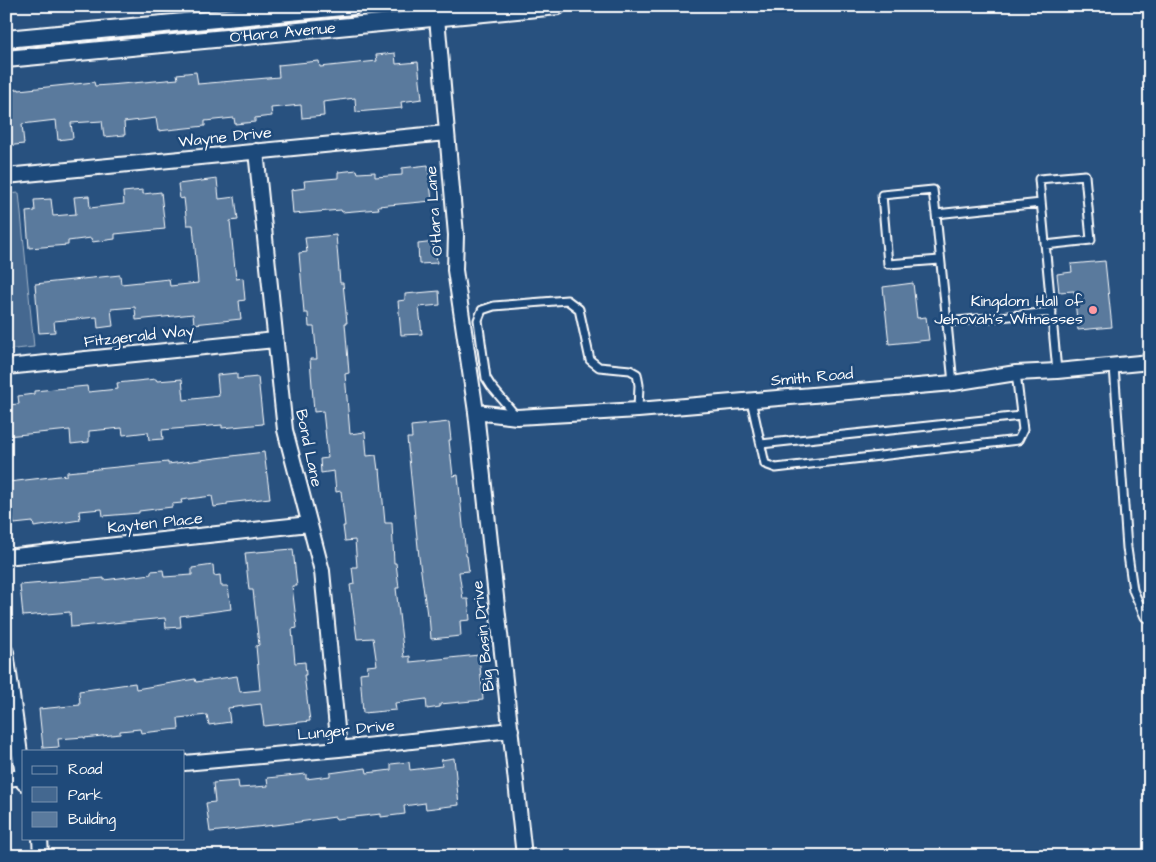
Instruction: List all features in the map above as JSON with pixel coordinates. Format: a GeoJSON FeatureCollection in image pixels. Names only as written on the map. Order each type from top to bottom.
{"type":"FeatureCollection","features":[{"type":"Feature","properties":{"kind":"street","name":"O'Hara Avenue"},"geometry":{"type":"LineString","coordinates":[[6,39],[353,6]]}},
{"type":"Feature","properties":{"kind":"street","name":"O'Hara Avenue"},"geometry":{"type":"LineString","coordinates":[[6,59],[436,12],[558,6]]}},
{"type":"Feature","properties":{"kind":"street","name":"O'Hara Lane"},"geometry":{"type":"LineString","coordinates":[[436,12],[456,235],[455,270],[476,412]]}},
{"type":"Feature","properties":{"kind":"street","name":"Wayne Drive"},"geometry":{"type":"LineString","coordinates":[[6,176],[446,133]]}},
{"type":"Feature","properties":{"kind":"street","name":"Bond Lane"},"geometry":{"type":"LineString","coordinates":[[256,152],[286,430],[322,571],[339,749]]}},
{"type":"Feature","properties":{"kind":"street","name":"Fitzgerald Way"},"geometry":{"type":"LineString","coordinates":[[6,367],[275,340]]}},
{"type":"Feature","properties":{"kind":"street","name":"Smith Road"},"geometry":{"type":"LineString","coordinates":[[476,412],[518,417],[638,410],[953,383],[1016,373],[1150,362]]}},
{"type":"Feature","properties":{"kind":"street","name":"Big Basin Drive"},"geometry":{"type":"LineString","coordinates":[[476,412],[524,856]]}},
{"type":"Feature","properties":{"kind":"street","name":"Kayten Place"},"geometry":{"type":"LineString","coordinates":[[6,558],[309,524]]}},
{"type":"Feature","properties":{"kind":"street"},"geometry":{"type":"LineString","coordinates":[[6,652],[22,772]]}},
{"type":"Feature","properties":{"kind":"street","name":"Lunger Drive"},"geometry":{"type":"LineString","coordinates":[[185,763],[339,749],[511,730]]}},
{"type":"Feature","properties":{"kind":"street"},"geometry":{"type":"LineString","coordinates":[[6,779],[22,779]]}},
{"type":"Feature","properties":{"kind":"street"},"geometry":{"type":"LineString","coordinates":[[40,840],[41,856]]}},
{"type":"Feature","properties":{"kind":"lane"},"geometry":{"type":"LineString","coordinates":[[1046,245],[1091,240],[1085,175],[1039,180],[1057,371]]}},
{"type":"Feature","properties":{"kind":"lane"},"geometry":{"type":"LineString","coordinates":[[940,260],[888,264],[882,195],[933,190],[953,383]]}},
{"type":"Feature","properties":{"kind":"lane"},"geometry":{"type":"LineString","coordinates":[[936,214],[1041,203]]}},
{"type":"Feature","properties":{"kind":"lane"},"geometry":{"type":"LineString","coordinates":[[518,417],[486,378],[478,320],[482,310],[494,306],[567,300],[578,309],[590,360],[599,367],[630,370],[637,374],[639,385],[638,410]]}},
{"type":"Feature","properties":{"kind":"lane"},"geometry":{"type":"LineString","coordinates":[[946,322],[1052,312]]}},
{"type":"Feature","properties":{"kind":"lane"},"geometry":{"type":"LineString","coordinates":[[1114,366],[1127,548],[1133,590],[1145,617],[1150,619]]}},
{"type":"Feature","properties":{"kind":"lane"},"geometry":{"type":"LineString","coordinates":[[751,399],[765,464],[776,468],[1018,440],[1023,430],[1016,373]]}},
{"type":"Feature","properties":{"kind":"lane"},"geometry":{"type":"LineString","coordinates":[[761,444],[1021,416]]}},
{"type":"Feature","properties":{"kind":"green space"},"geometry":{"type":"Polygon","coordinates":[[[19,193],[34,347],[6,350],[6,194],[19,193]]]}},
{"type":"Feature","properties":{"kind":"building"},"geometry":{"type":"Polygon","coordinates":[[[395,53],[396,64],[418,62],[422,99],[401,102],[402,108],[356,112],[355,98],[323,102],[324,116],[302,118],[301,105],[271,108],[272,116],[255,118],[255,122],[235,124],[234,118],[205,121],[205,126],[158,131],[156,118],[124,122],[125,135],[104,137],[102,121],[71,123],[73,138],[58,140],[56,120],[22,124],[24,144],[6,146],[6,90],[94,82],[95,86],[178,79],[177,74],[196,72],[198,84],[279,77],[278,65],[319,61],[320,67],[377,61],[376,55],[395,53]]]}},
{"type":"Feature","properties":{"kind":"building"},"geometry":{"type":"Polygon","coordinates":[[[428,165],[432,201],[378,206],[379,209],[293,214],[291,190],[305,188],[304,181],[338,178],[338,172],[357,170],[358,173],[375,172],[375,177],[402,175],[402,168],[428,165]]]}},
{"type":"Feature","properties":{"kind":"building"},"geometry":{"type":"Polygon","coordinates":[[[217,179],[219,199],[235,197],[238,220],[230,221],[236,279],[243,278],[245,300],[239,301],[241,319],[194,324],[193,314],[136,320],[135,307],[111,309],[113,326],[98,328],[97,317],[54,321],[55,332],[39,333],[35,284],[120,275],[121,284],[169,279],[170,286],[198,283],[193,225],[187,225],[184,198],[180,199],[178,184],[217,179]]]}},
{"type":"Feature","properties":{"kind":"building"},"geometry":{"type":"Polygon","coordinates":[[[143,190],[143,194],[161,192],[165,229],[115,234],[115,239],[92,242],[91,238],[68,241],[68,245],[29,248],[26,212],[35,211],[34,200],[51,199],[53,216],[76,214],[74,197],[89,196],[90,208],[124,204],[123,192],[143,190]]]}},
{"type":"Feature","properties":{"kind":"building"},"geometry":{"type":"Polygon","coordinates":[[[336,235],[340,283],[343,283],[347,323],[345,323],[349,373],[345,374],[350,434],[365,432],[367,456],[376,455],[378,470],[380,469],[385,523],[392,523],[394,563],[396,563],[399,588],[396,588],[404,657],[410,656],[410,662],[479,655],[483,700],[440,704],[440,707],[427,709],[426,699],[395,703],[396,710],[363,713],[360,673],[368,672],[367,666],[377,665],[373,638],[357,639],[350,585],[354,584],[352,567],[357,567],[355,540],[345,541],[341,491],[336,492],[334,471],[321,473],[320,459],[328,458],[323,411],[314,412],[310,359],[317,359],[314,327],[309,327],[308,313],[304,313],[299,253],[307,252],[305,238],[336,235]]]}},
{"type":"Feature","properties":{"kind":"building"},"geometry":{"type":"Polygon","coordinates":[[[435,242],[437,263],[419,264],[418,244],[435,242]]]}},
{"type":"Feature","properties":{"kind":"building","name":"Kingdom Hall of Jehovah's Witnesses"},"geometry":{"type":"Polygon","coordinates":[[[1105,261],[1112,327],[1078,330],[1074,291],[1059,292],[1057,274],[1072,272],[1071,264],[1105,261]]]}},
{"type":"Feature","properties":{"kind":"building"},"geometry":{"type":"Polygon","coordinates":[[[913,283],[917,318],[926,317],[929,340],[889,344],[883,287],[913,283]]]}},
{"type":"Feature","properties":{"kind":"building"},"geometry":{"type":"Polygon","coordinates":[[[439,291],[440,305],[419,307],[422,334],[401,335],[398,301],[405,300],[405,294],[439,291]]]}},
{"type":"Feature","properties":{"kind":"building"},"geometry":{"type":"Polygon","coordinates":[[[237,373],[237,379],[258,377],[263,424],[222,428],[222,425],[162,430],[163,439],[149,440],[148,432],[123,435],[122,428],[89,431],[89,442],[71,444],[70,430],[6,436],[6,405],[19,404],[18,396],[34,394],[34,391],[87,386],[88,392],[118,389],[117,383],[156,379],[157,381],[182,379],[184,400],[219,396],[217,375],[237,373]]]}},
{"type":"Feature","properties":{"kind":"building"},"geometry":{"type":"Polygon","coordinates":[[[449,422],[453,476],[458,475],[469,571],[459,572],[463,599],[468,599],[470,620],[460,621],[461,636],[431,639],[419,557],[407,438],[412,438],[411,426],[449,422]]]}},
{"type":"Feature","properties":{"kind":"building"},"geometry":{"type":"Polygon","coordinates":[[[264,452],[270,498],[227,503],[227,505],[214,507],[212,496],[181,500],[182,503],[172,504],[172,507],[139,511],[139,513],[103,516],[102,509],[79,511],[80,520],[34,527],[33,522],[14,524],[9,482],[67,475],[67,472],[168,462],[168,464],[264,452]]]}},
{"type":"Feature","properties":{"kind":"building"},"geometry":{"type":"Polygon","coordinates":[[[293,549],[297,586],[292,586],[297,628],[292,629],[295,663],[305,662],[306,675],[304,675],[310,721],[264,726],[261,704],[228,708],[230,722],[209,725],[207,715],[178,718],[179,729],[141,733],[140,729],[120,731],[120,734],[58,739],[59,747],[43,748],[39,709],[80,705],[79,691],[135,683],[136,689],[195,679],[196,682],[237,676],[240,692],[260,690],[256,646],[259,645],[253,590],[249,590],[245,553],[293,549]]]}},
{"type":"Feature","properties":{"kind":"building"},"geometry":{"type":"Polygon","coordinates":[[[213,565],[214,576],[220,575],[221,586],[228,586],[231,609],[180,616],[181,627],[166,628],[165,618],[71,627],[70,612],[23,616],[20,585],[104,578],[104,580],[151,574],[151,571],[163,570],[164,577],[192,575],[192,568],[213,565]]]}},
{"type":"Feature","properties":{"kind":"building"},"geometry":{"type":"Polygon","coordinates":[[[454,758],[459,805],[426,809],[425,803],[404,806],[405,814],[381,817],[381,814],[336,819],[335,817],[210,832],[206,803],[215,802],[213,783],[238,781],[239,788],[268,786],[267,778],[306,774],[306,779],[330,776],[330,773],[366,768],[367,773],[391,770],[391,764],[409,762],[410,770],[442,766],[441,760],[454,758]]]}},
{"type":"Feature","properties":{"kind":"place","name":"Kingdom Hall of Jehovah's Witnesses"},"geometry":{"type":"Point","coordinates":[1093,310]}}]}
